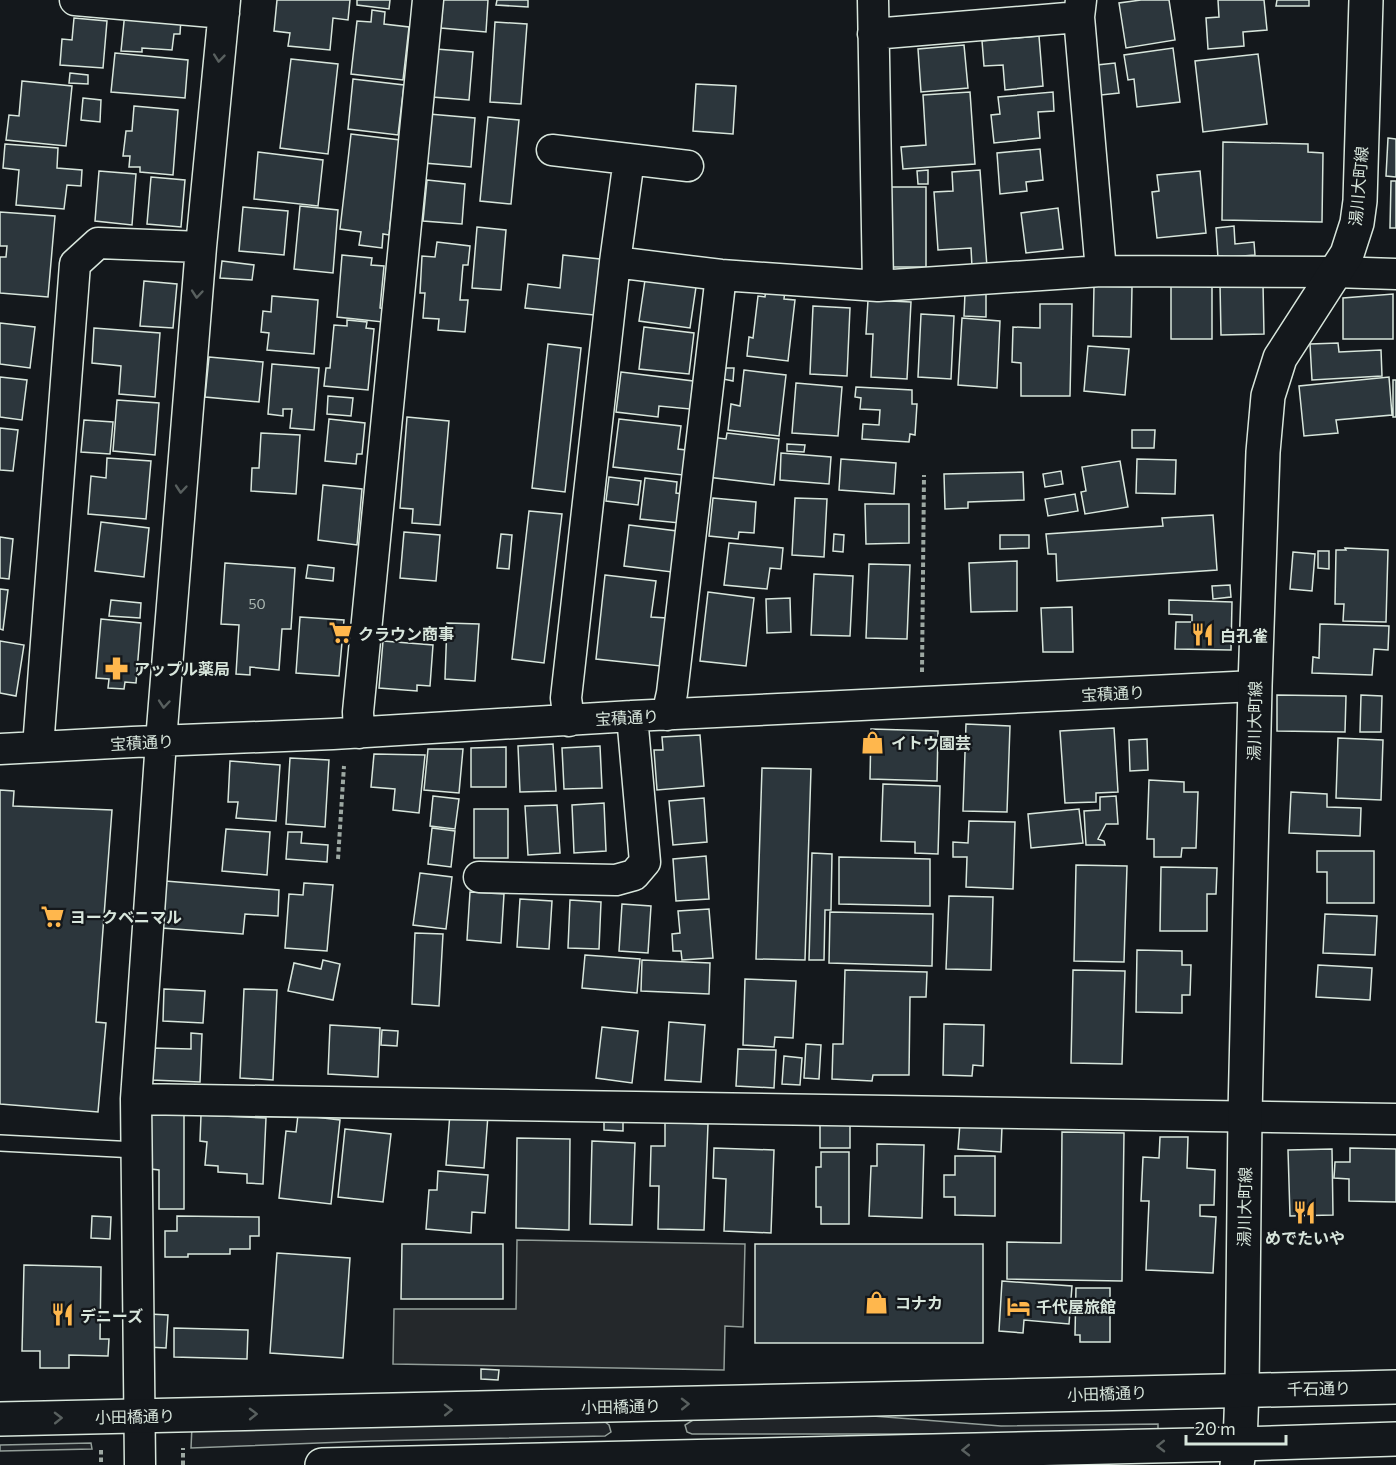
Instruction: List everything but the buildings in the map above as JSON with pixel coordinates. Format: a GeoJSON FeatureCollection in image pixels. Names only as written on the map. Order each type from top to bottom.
{"type":"FeatureCollection","features":[{"type":"Feature","properties":{"kind":"main road","name":"湯川大町線"},"geometry":{"type":"LineString","coordinates":[[1239,1455],[1255,686],[1263,452],[1268,396],[1280,358],[1347,254],[1357,223],[1360,201],[1366,0]]}},
{"type":"Feature","properties":{"kind":"main road","name":"千石通り"},"geometry":{"type":"LineString","coordinates":[[1242,1389],[1396,1387]]}},
{"type":"Feature","properties":{"kind":"main road","name":"小田橋通り"},"geometry":{"type":"LineString","coordinates":[[0,1419],[505,1409],[1242,1389]]}},
{"type":"Feature","properties":{"kind":"main road"},"geometry":{"type":"LineString","coordinates":[[322,1465],[1239,1455],[1396,1439]]}},
{"type":"Feature","properties":{"kind":"street"},"geometry":{"type":"LineString","coordinates":[[75,0],[224,6],[201,247],[161,741],[136,1099],[140,1465]]}},
{"type":"Feature","properties":{"kind":"street"},"geometry":{"type":"LineString","coordinates":[[346,734],[358,712],[429,0]]}},
{"type":"Feature","properties":{"kind":"street"},"geometry":{"type":"LineString","coordinates":[[873,0],[878,286]]}},
{"type":"Feature","properties":{"kind":"street"},"geometry":{"type":"LineString","coordinates":[[873,34],[1080,9],[1101,271]]}},
{"type":"Feature","properties":{"kind":"street"},"geometry":{"type":"LineString","coordinates":[[552,150],[688,165]]}},
{"type":"Feature","properties":{"kind":"street"},"geometry":{"type":"LineString","coordinates":[[569,721],[566,698],[615,262],[629,159]]}},
{"type":"Feature","properties":{"kind":"street"},"geometry":{"type":"LineString","coordinates":[[38,747],[75,264],[98,243],[201,247]]}},
{"type":"Feature","properties":{"kind":"street"},"geometry":{"type":"LineString","coordinates":[[615,262],[721,275],[878,286],[1101,271],[1396,274]]}},
{"type":"Feature","properties":{"kind":"street"},"geometry":{"type":"LineString","coordinates":[[667,715],[672,693],[721,275]]}},
{"type":"Feature","properties":{"kind":"street","name":"宝積通り"},"geometry":{"type":"LineString","coordinates":[[0,749],[346,734],[632,716],[1255,686]]}},
{"type":"Feature","properties":{"kind":"street"},"geometry":{"type":"LineString","coordinates":[[479,877],[616,880],[634,875],[645,862],[632,716]]}},
{"type":"Feature","properties":{"kind":"street"},"geometry":{"type":"LineString","coordinates":[[136,1099],[1396,1119]]}},
{"type":"Feature","properties":{"kind":"lane"},"geometry":{"type":"LineString","coordinates":[[0,1143],[136,1150]]}},
{"type":"Feature","properties":{"kind":"path"},"geometry":{"type":"LineString","coordinates":[[919,702],[922,679],[924,475]]}},
{"type":"Feature","properties":{"kind":"path"},"geometry":{"type":"LineString","coordinates":[[339,859],[346,734]]}},
{"type":"Feature","properties":{"kind":"shaded area"},"geometry":{"type":"Polygon","coordinates":[[[517,1240],[745,1244],[743,1327],[725,1326],[724,1370],[393,1364],[394,1309],[516,1309],[517,1240]]]}},
{"type":"Feature","properties":{"kind":"shaded area"},"geometry":{"type":"Polygon","coordinates":[[[860,1415],[1001,1426],[1158,1424],[1158,1430],[938,1434],[692,1434],[687,1432],[685,1425],[693,1420],[860,1415]]]}},
{"type":"Feature","properties":{"kind":"shaded area"},"geometry":{"type":"Polygon","coordinates":[[[605,1422],[609,1425],[611,1432],[605,1436],[191,1448],[192,1426],[605,1422]]]}},
{"type":"Feature","properties":{"kind":"shaded area"},"geometry":{"type":"Polygon","coordinates":[[[91,1443],[92,1449],[0,1451],[0,1445],[91,1443]]]}},
{"type":"Feature","properties":{"kind":"place","name":"クラウン商事"},"geometry":{"type":"Point","coordinates":[340,633]}},
{"type":"Feature","properties":{"kind":"place","name":"白孔雀"},"geometry":{"type":"Point","coordinates":[1202,635]}},
{"type":"Feature","properties":{"kind":"place","name":"アップル薬局"},"geometry":{"type":"Point","coordinates":[116,668]}},
{"type":"Feature","properties":{"kind":"place","name":"イトウ園芸"},"geometry":{"type":"Point","coordinates":[873,742]}},
{"type":"Feature","properties":{"kind":"place","name":"ヨークベニマル"},"geometry":{"type":"Point","coordinates":[52,916]}},
{"type":"Feature","properties":{"kind":"place","name":"めでたいや"},"geometry":{"type":"Point","coordinates":[1305,1212]}},
{"type":"Feature","properties":{"kind":"place","name":"コナカ"},"geometry":{"type":"Point","coordinates":[877,1302]}},
{"type":"Feature","properties":{"kind":"place","name":"千代屋旅館"},"geometry":{"type":"Point","coordinates":[1018,1306]}},
{"type":"Feature","properties":{"kind":"place","name":"デニーズ"},"geometry":{"type":"Point","coordinates":[62,1315]}}]}
